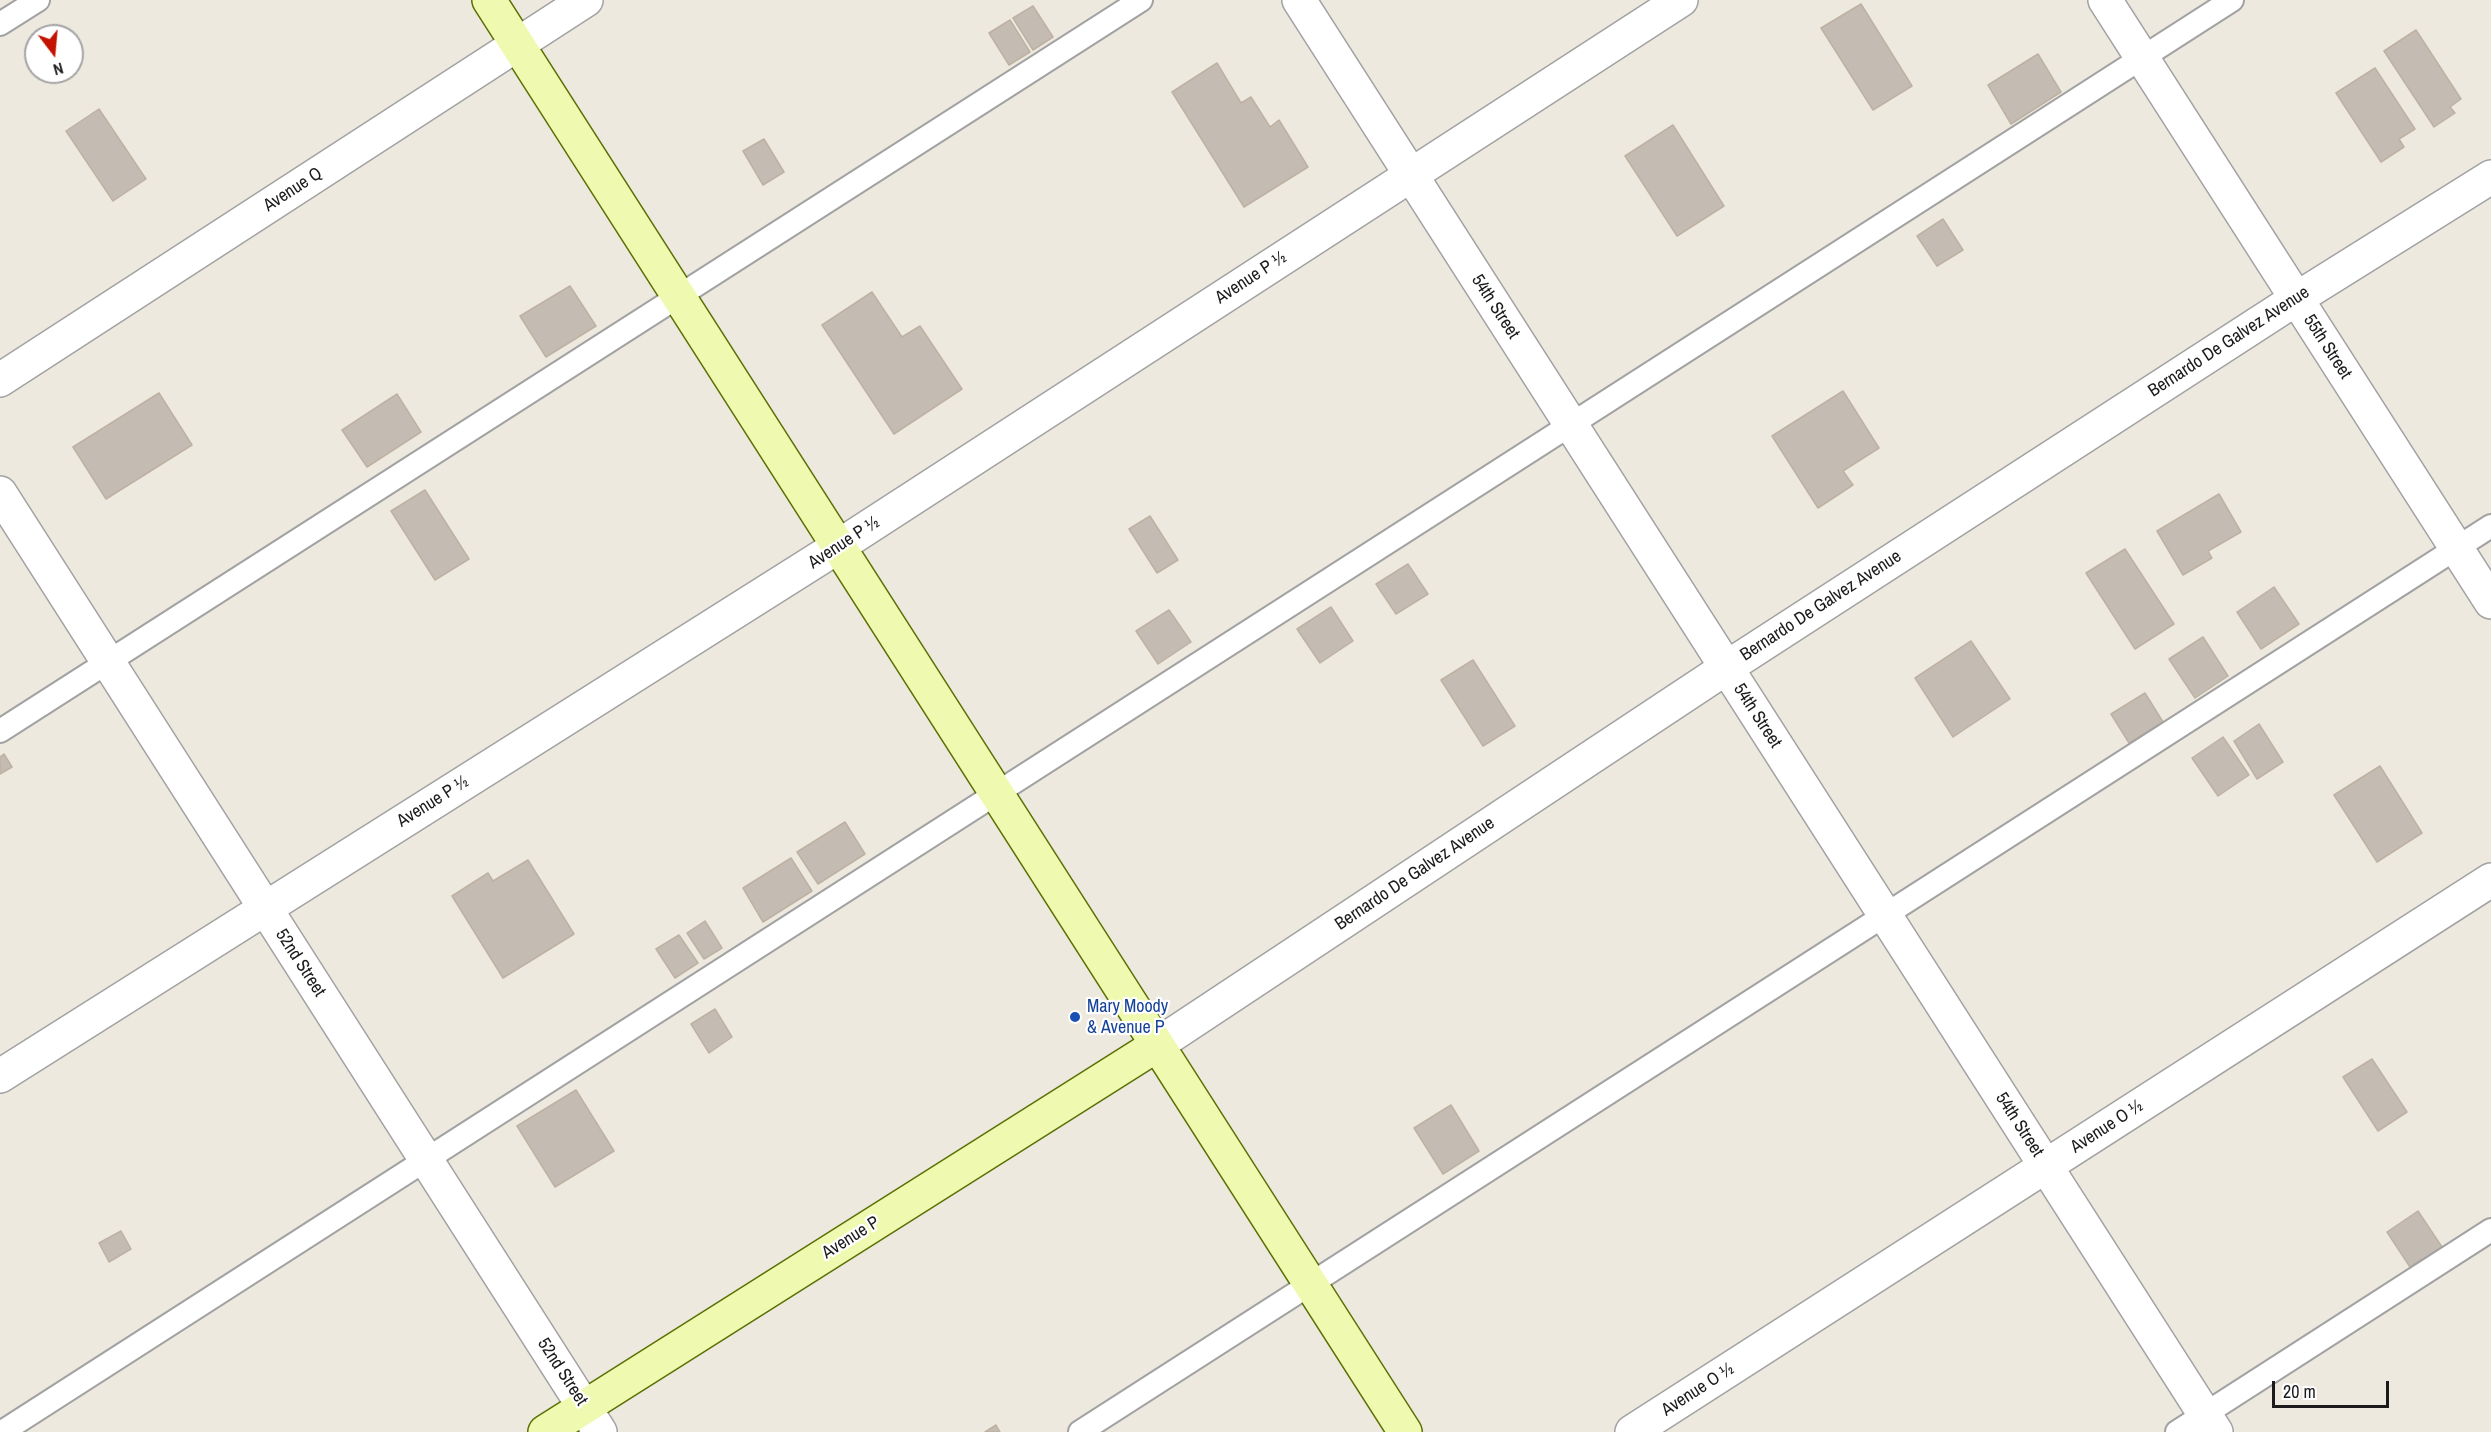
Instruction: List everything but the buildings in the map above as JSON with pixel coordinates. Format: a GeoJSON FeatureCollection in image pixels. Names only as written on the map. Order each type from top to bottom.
{"type":"FeatureCollection","features":[{"type":"Feature","properties":{"kind":"main road"},"geometry":{"type":"LineString","coordinates":[[489,0],[1405,1432]]}},
{"type":"Feature","properties":{"kind":"main road","name":"Avenue P"},"geometry":{"type":"LineString","coordinates":[[545,1432],[592,1420],[1157,1045]]}},
{"type":"Feature","properties":{"kind":"street","name":"Avenue Q"},"geometry":{"type":"LineString","coordinates":[[0,380],[586,0]]}},
{"type":"Feature","properties":{"kind":"street","name":"54th Street"},"geometry":{"type":"LineString","coordinates":[[1299,0],[2210,1423]]}},
{"type":"Feature","properties":{"kind":"street","name":"Avenue P ½"},"geometry":{"type":"LineString","coordinates":[[0,1076],[839,546],[1681,0]]}},
{"type":"Feature","properties":{"kind":"street","name":"55th Street"},"geometry":{"type":"LineString","coordinates":[[2105,0],[2491,602]]}},
{"type":"Feature","properties":{"kind":"street","name":"Bernardo De Galvez Avenue"},"geometry":{"type":"LineString","coordinates":[[1157,1045],[1726,668],[2296,299],[2491,177]]}},
{"type":"Feature","properties":{"kind":"street","name":"52nd Street"},"geometry":{"type":"LineString","coordinates":[[0,493],[592,1420]]}},
{"type":"Feature","properties":{"kind":"street","name":"Avenue O ½"},"geometry":{"type":"LineString","coordinates":[[1632,1432],[2491,880]]}},
{"type":"Feature","properties":{"kind":"lane"},"geometry":{"type":"LineString","coordinates":[[0,24],[38,0]]}},
{"type":"Feature","properties":{"kind":"lane"},"geometry":{"type":"LineString","coordinates":[[0,731],[1141,0]]}},
{"type":"Feature","properties":{"kind":"lane"},"geometry":{"type":"LineString","coordinates":[[2,1432],[2232,0]]}},
{"type":"Feature","properties":{"kind":"lane"},"geometry":{"type":"LineString","coordinates":[[1080,1432],[2491,526]]}},
{"type":"Feature","properties":{"kind":"lane"},"geometry":{"type":"LineString","coordinates":[[2177,1432],[2210,1423],[2491,1230]]}},
{"type":"Feature","properties":{"kind":"place","name":"Mary Moody & Avenue P"},"geometry":{"type":"Point","coordinates":[1075,1017]}}]}
